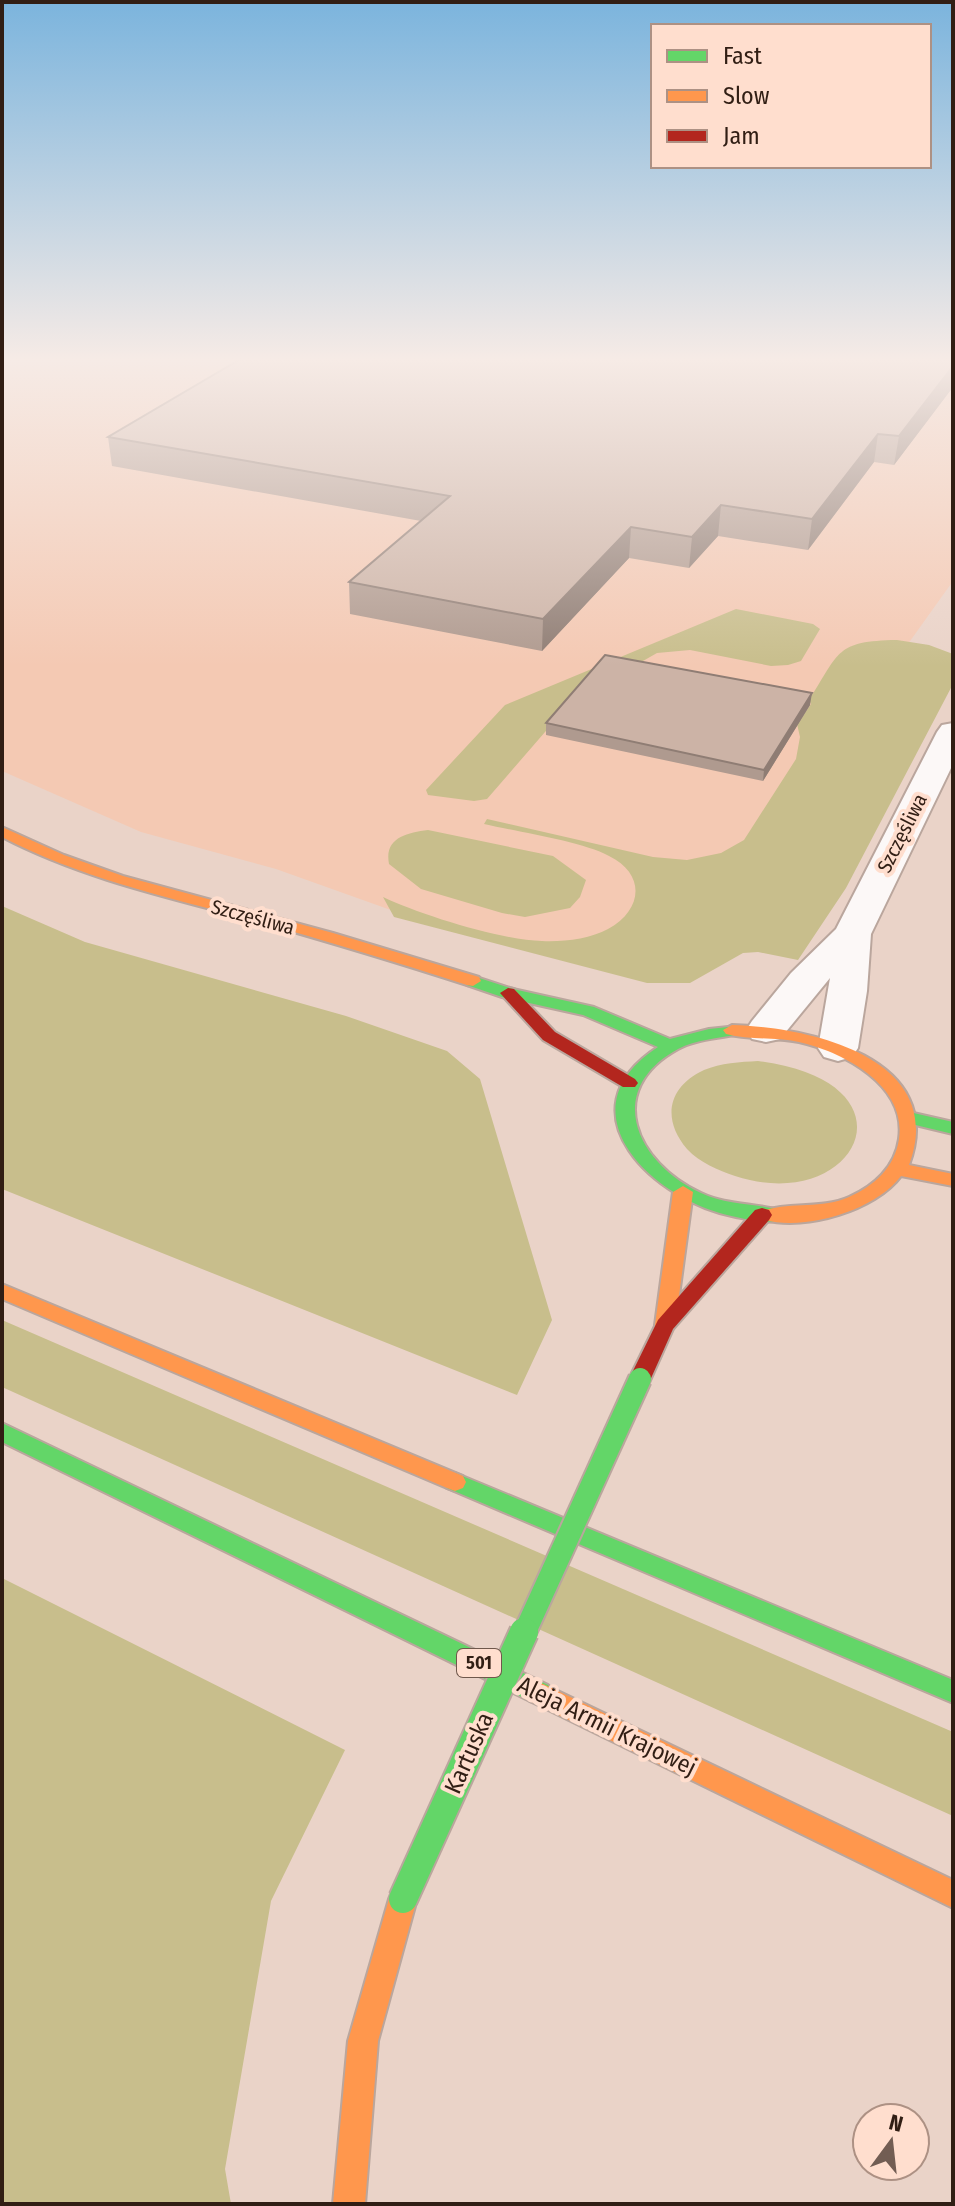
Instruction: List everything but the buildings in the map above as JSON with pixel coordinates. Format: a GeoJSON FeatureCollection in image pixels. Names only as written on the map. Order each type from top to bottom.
{"type":"FeatureCollection","features":[{"type":"Feature","properties":{"kind":"street","name":"Szczęśliwa"},"geometry":{"type":"LineString","coordinates":[[766,1030],[805,981],[852,934],[953,732]]}},
{"type":"Feature","properties":{"kind":"street","name":"Szczęśliwa"},"geometry":{"type":"LineString","coordinates":[[2,831],[58,858],[121,881],[373,948],[508,993],[588,1011],[671,1046]]}},
{"type":"Feature","properties":{"kind":"street","name":"Szczęśliwa"},"geometry":{"type":"LineString","coordinates":[[838,1048],[848,991],[852,934]]}},
{"type":"Feature","properties":{"kind":"street","name":"Szczęśliwa"},"geometry":{"type":"LineString","coordinates":[[508,993],[549,1036],[629,1083]]}},
{"type":"Feature","properties":{"kind":"street"},"geometry":{"type":"LineString","coordinates":[[766,1030],[803,1036],[838,1048],[884,1078],[899,1098],[909,1118],[910,1144],[899,1169],[877,1191],[845,1207],[805,1215],[762,1215],[721,1207],[683,1192],[650,1169],[628,1141],[622,1111],[629,1083],[646,1063],[671,1046],[710,1034],[766,1030]]}},
{"type":"Feature","properties":{"kind":"street"},"geometry":{"type":"LineString","coordinates":[[909,1118],[953,1128]]}},
{"type":"Feature","properties":{"kind":"street"},"geometry":{"type":"LineString","coordinates":[[899,1169],[953,1180]]}},
{"type":"Feature","properties":{"kind":"street","name":"Kartuska"},"geometry":{"type":"LineString","coordinates":[[665,1325],[683,1192]]}},
{"type":"Feature","properties":{"kind":"street","name":"Kartuska"},"geometry":{"type":"LineString","coordinates":[[349,2204],[363,2041],[403,1899],[665,1325],[762,1215]]}},
{"type":"Feature","properties":{"kind":"street"},"geometry":{"type":"LineString","coordinates":[[2,1291],[953,1692]]}},
{"type":"Feature","properties":{"kind":"street","name":"Aleja Armii Krajowej"},"geometry":{"type":"LineString","coordinates":[[3,1432],[953,1894]]}},
{"type":"Feature","properties":{"kind":"shaded area"},"geometry":{"type":"Polygon","coordinates":[[[2,460],[953,460],[953,581],[850,725],[629,967],[402,914],[276,869],[141,832],[2,771],[2,460]]]}},
{"type":"Feature","properties":{"kind":"shaded area"},"geometry":{"type":"Polygon","coordinates":[[[736,609],[813,624],[820,629],[801,661],[788,665],[771,666],[690,650],[657,653],[571,702],[487,799],[474,801],[428,795],[426,790],[505,705],[736,609]]]}},
{"type":"Feature","properties":{"kind":"shaded area"},"geometry":{"type":"Polygon","coordinates":[[[897,640],[929,645],[953,654],[953,684],[846,888],[798,960],[758,952],[743,953],[690,983],[647,983],[394,917],[383,897],[461,925],[525,940],[567,940],[608,929],[628,912],[636,892],[629,872],[621,864],[582,846],[484,824],[487,819],[653,857],[687,860],[721,853],[744,840],[796,759],[800,737],[797,724],[834,660],[841,652],[861,643],[897,640]]]}},
{"type":"Feature","properties":{"kind":"shaded area"},"geometry":{"type":"Polygon","coordinates":[[[428,830],[553,856],[586,880],[580,897],[570,908],[525,917],[421,889],[389,864],[388,855],[398,838],[428,830]]]}},
{"type":"Feature","properties":{"kind":"shaded area"},"geometry":{"type":"Polygon","coordinates":[[[2,906],[85,942],[346,1016],[447,1051],[480,1079],[552,1320],[517,1395],[2,1189],[2,906]]]}},
{"type":"Feature","properties":{"kind":"shaded area"},"geometry":{"type":"Polygon","coordinates":[[[758,1061],[810,1074],[842,1093],[856,1117],[854,1141],[840,1163],[813,1178],[778,1183],[729,1174],[703,1162],[687,1149],[674,1127],[672,1116],[672,1105],[682,1085],[710,1068],[758,1061]]]}},
{"type":"Feature","properties":{"kind":"shaded area"},"geometry":{"type":"Polygon","coordinates":[[[2,1320],[953,1732],[953,1816],[2,1387],[2,1320]]]}},
{"type":"Feature","properties":{"kind":"shaded area"},"geometry":{"type":"Polygon","coordinates":[[[2,1578],[345,1750],[271,1901],[225,2169],[231,2204],[2,2204],[2,1578]]]}},
{"type":"Feature","properties":{"kind":"traffic: fast"},"geometry":{"type":"LineString","coordinates":[[473,981],[508,993],[588,1011],[671,1046]]}},
{"type":"Feature","properties":{"kind":"traffic: fast"},"geometry":{"type":"LineString","coordinates":[[732,1030],[679,1042],[648,1061],[633,1079],[626,1099],[626,1119],[632,1140],[644,1159],[661,1177],[683,1192],[726,1209],[772,1215]]}},
{"type":"Feature","properties":{"kind":"traffic: fast"},"geometry":{"type":"LineString","coordinates":[[909,1118],[953,1128]]}},
{"type":"Feature","properties":{"kind":"traffic: fast"},"geometry":{"type":"LineString","coordinates":[[403,1899],[640,1379]]}},
{"type":"Feature","properties":{"kind":"traffic: fast"},"geometry":{"type":"LineString","coordinates":[[2,1432],[539,1693]]}},
{"type":"Feature","properties":{"kind":"traffic: fast"},"geometry":{"type":"LineString","coordinates":[[455,1482],[953,1692]]}},
{"type":"Feature","properties":{"kind":"traffic: slow"},"geometry":{"type":"LineString","coordinates":[[2,831],[58,858],[118,879],[327,936],[473,981]]}},
{"type":"Feature","properties":{"kind":"traffic: slow"},"geometry":{"type":"LineString","coordinates":[[732,1030],[800,1037],[844,1051],[882,1077],[901,1100],[908,1118],[907,1145],[899,1165],[872,1194],[833,1209],[772,1215]]}},
{"type":"Feature","properties":{"kind":"traffic: slow"},"geometry":{"type":"LineString","coordinates":[[899,1169],[953,1180]]}},
{"type":"Feature","properties":{"kind":"traffic: slow"},"geometry":{"type":"LineString","coordinates":[[665,1325],[683,1192]]}},
{"type":"Feature","properties":{"kind":"traffic: slow"},"geometry":{"type":"LineString","coordinates":[[2,1291],[455,1482]]}},
{"type":"Feature","properties":{"kind":"traffic: slow"},"geometry":{"type":"LineString","coordinates":[[539,1693],[953,1894]]}},
{"type":"Feature","properties":{"kind":"traffic: slow"},"geometry":{"type":"LineString","coordinates":[[349,2204],[363,2041],[403,1899]]}},
{"type":"Feature","properties":{"kind":"traffic: jam"},"geometry":{"type":"LineString","coordinates":[[508,993],[549,1036],[629,1083]]}},
{"type":"Feature","properties":{"kind":"traffic: jam"},"geometry":{"type":"LineString","coordinates":[[640,1379],[665,1325],[762,1215]]}}]}
